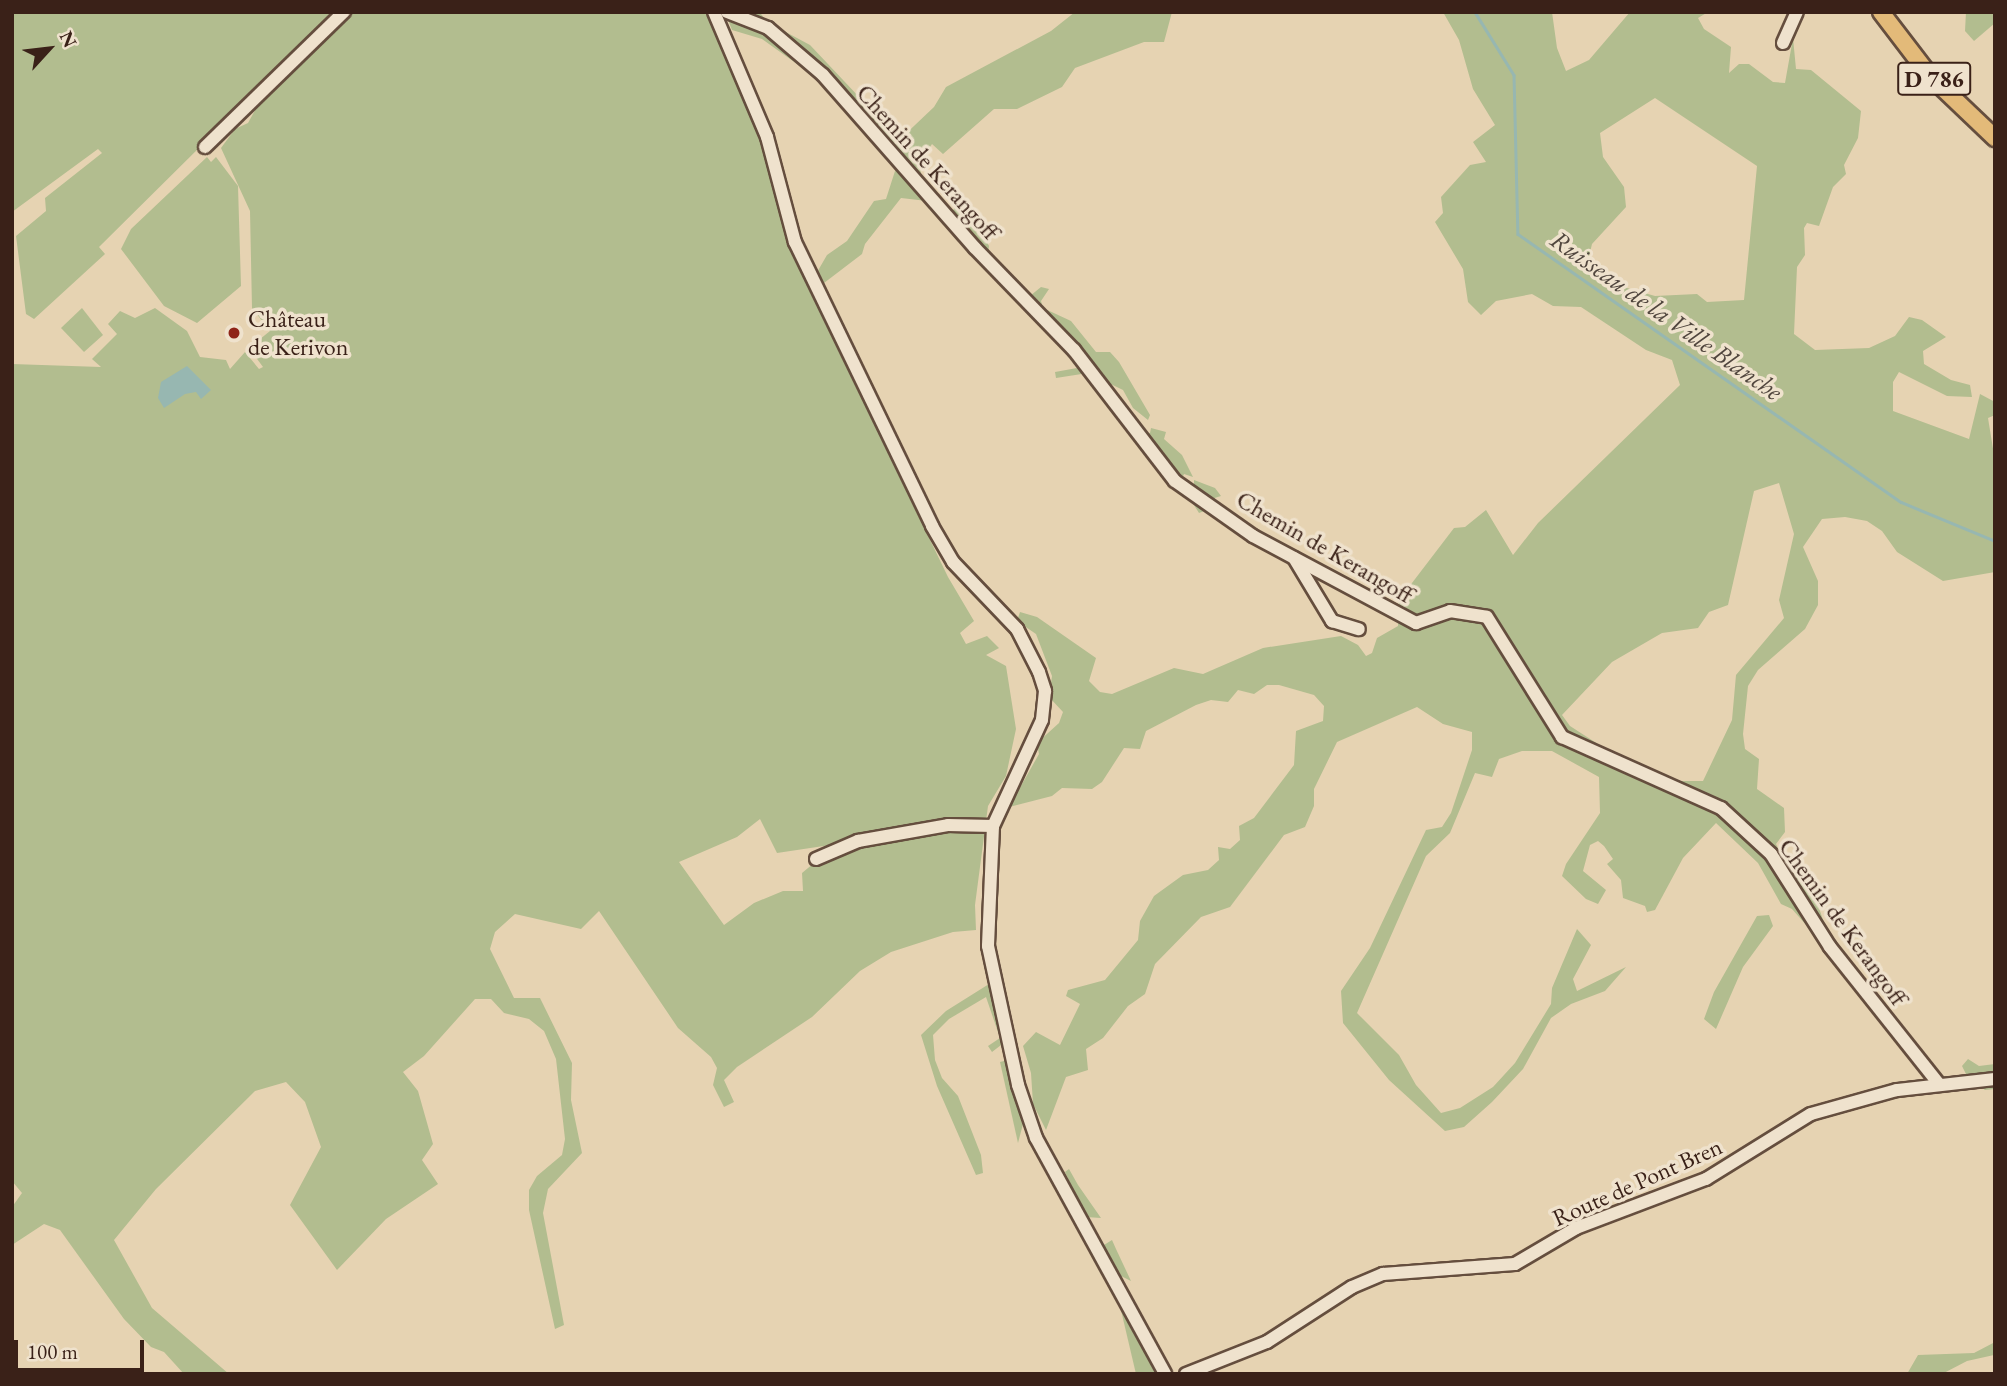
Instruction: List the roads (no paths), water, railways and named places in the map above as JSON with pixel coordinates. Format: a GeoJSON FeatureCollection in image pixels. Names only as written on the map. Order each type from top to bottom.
{"type":"FeatureCollection","features":[{"type":"Feature","properties":{"kind":"main road","name":"D 786"},"geometry":{"type":"LineString","coordinates":[[1881,12],[1930,76],[1995,138]]}},
{"type":"Feature","properties":{"kind":"street"},"geometry":{"type":"LineString","coordinates":[[205,146],[344,12]]}},
{"type":"Feature","properties":{"kind":"street"},"geometry":{"type":"LineString","coordinates":[[714,12],[767,137],[795,242],[932,526],[953,562],[1017,629],[1039,672],[1045,691],[1042,720],[992,826],[988,946],[1018,1086],[1045,1159],[1135,1312],[1165,1374]]}},
{"type":"Feature","properties":{"kind":"street","name":"Chemin de Kerangoff"},"geometry":{"type":"LineString","coordinates":[[727,12],[768,28],[823,75],[975,248],[1074,350],[1175,481],[1253,536],[1416,623],[1450,611],[1487,617],[1562,737],[1721,808],[1771,854],[1830,947],[1940,1084]]}},
{"type":"Feature","properties":{"kind":"street"},"geometry":{"type":"LineString","coordinates":[[1783,43],[1797,12]]}},
{"type":"Feature","properties":{"kind":"street"},"geometry":{"type":"LineString","coordinates":[[1293,558],[1332,621],[1359,629]]}},
{"type":"Feature","properties":{"kind":"street"},"geometry":{"type":"LineString","coordinates":[[816,859],[858,841],[948,825],[992,826]]}},
{"type":"Feature","properties":{"kind":"street","name":"Route de Pont Bren"},"geometry":{"type":"LineString","coordinates":[[1185,1374],[1267,1342],[1369,1280],[1413,1269],[1506,1267],[1576,1228],[1706,1179],[1811,1114],[1897,1090],[1995,1079]]}},
{"type":"Feature","properties":{"kind":"water"},"geometry":{"type":"Polygon","coordinates":[[[187,366],[211,390],[201,399],[196,392],[185,394],[164,408],[158,398],[161,382],[187,366]]]}},
{"type":"Feature","properties":{"kind":"waterway","name":"Ruisseau de la Ville Blanche"},"geometry":{"type":"LineString","coordinates":[[1475,12],[1514,75],[1518,234],[1901,502],[1995,541]]}},
{"type":"Feature","properties":{"kind":"place","name":"Château de Kerivon"},"geometry":{"type":"Point","coordinates":[234,333]}}]}
